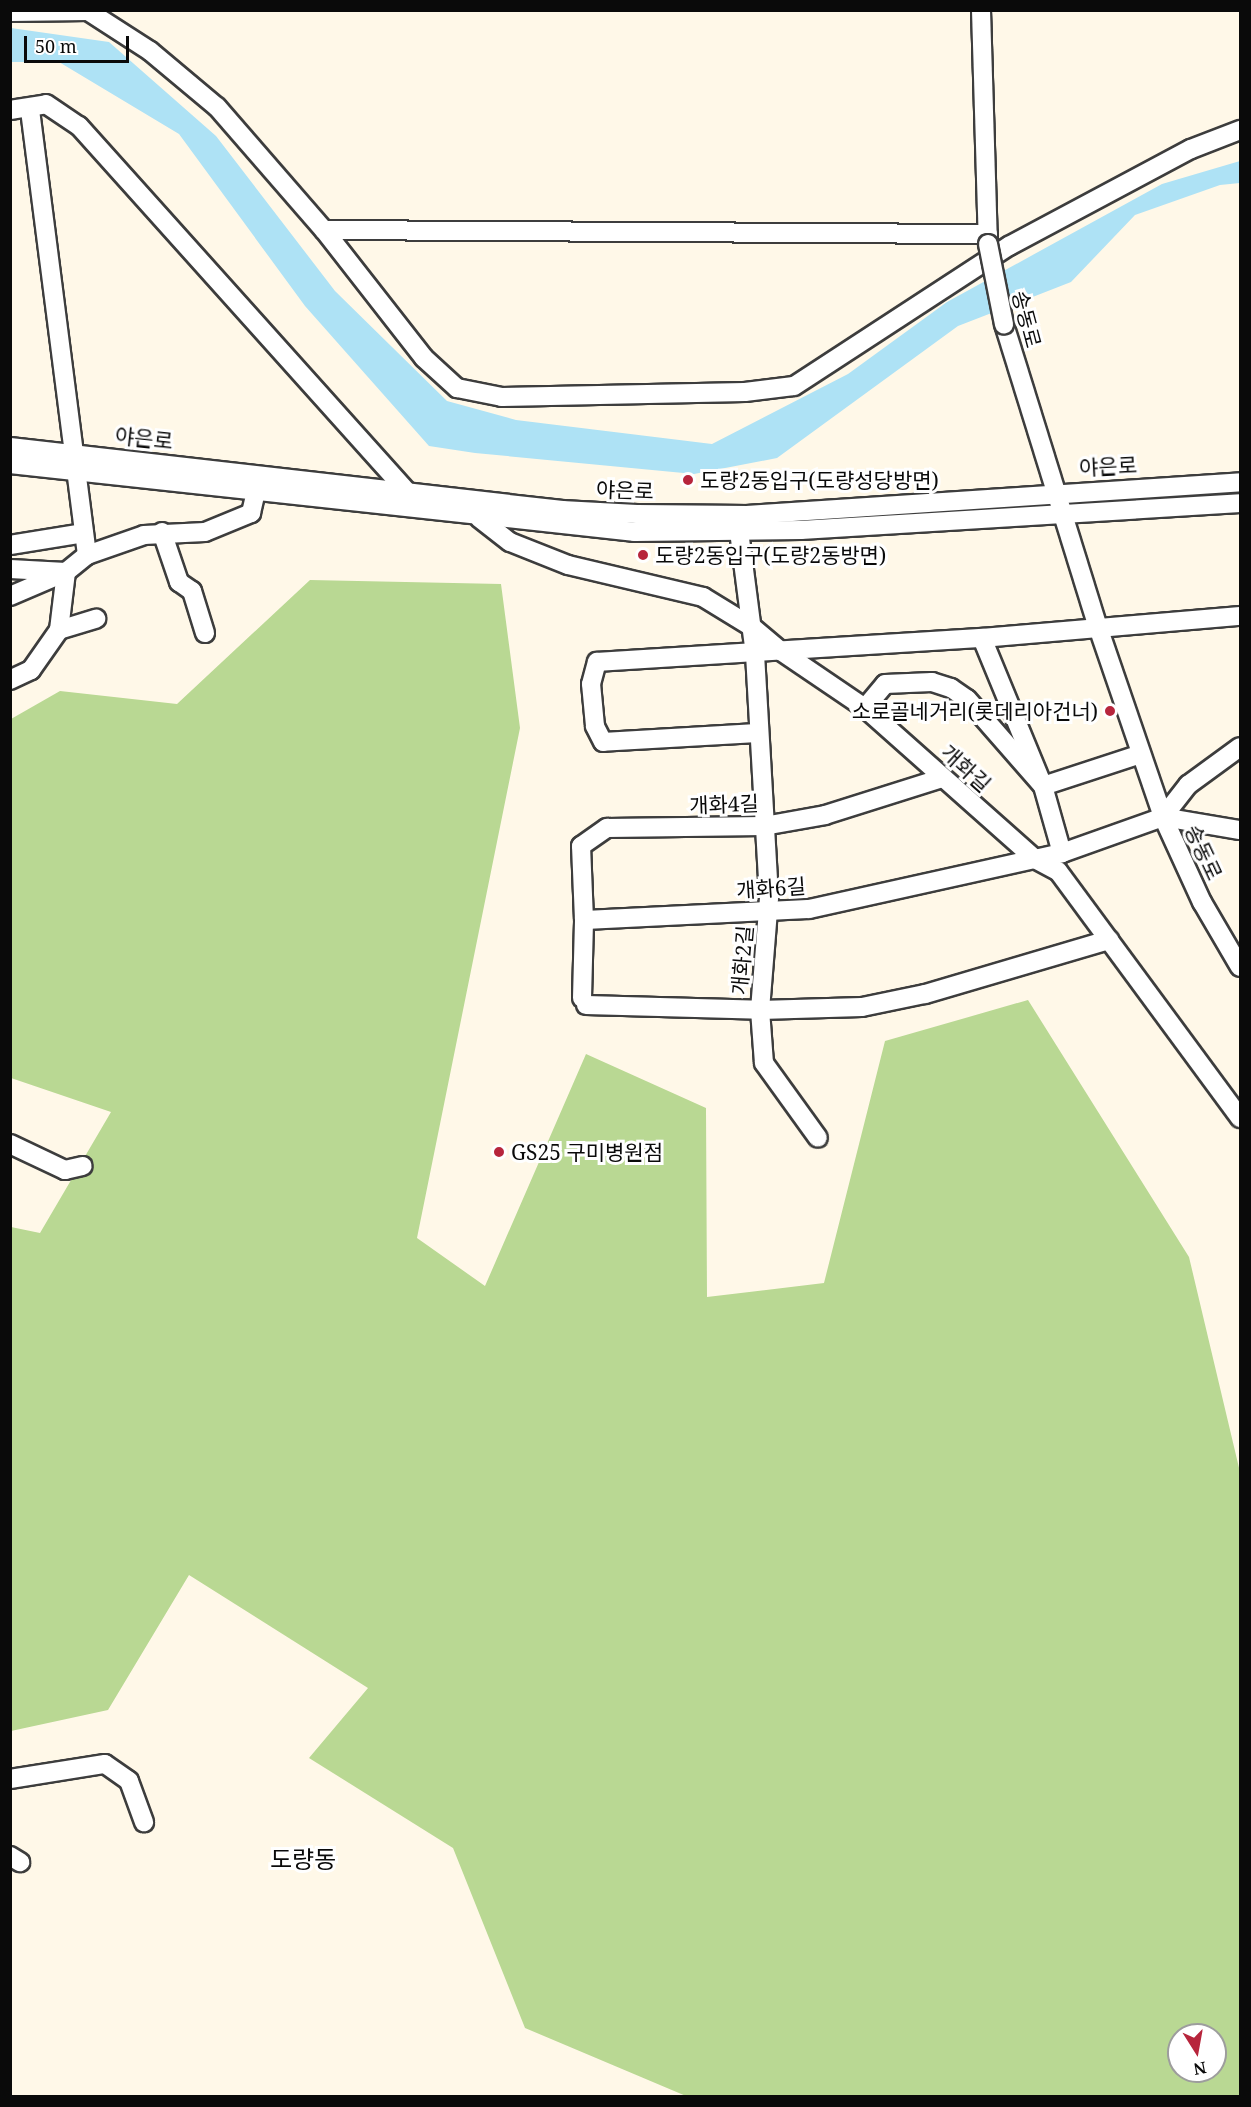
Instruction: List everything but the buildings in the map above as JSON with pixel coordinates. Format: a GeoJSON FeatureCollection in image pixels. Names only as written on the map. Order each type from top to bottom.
{"type":"FeatureCollection","features":[{"type":"Feature","properties":{"kind":"street","name":"송동로"},"geometry":{"type":"LineString","coordinates":[[981,10],[988,239],[1004,324],[1098,627],[1163,818],[1202,902],[1240,967]]}},
{"type":"Feature","properties":{"kind":"street"},"geometry":{"type":"LineString","coordinates":[[10,12],[88,11],[150,51],[217,107],[324,230],[424,358],[457,388],[502,397],[745,392],[794,386],[1009,246],[1191,149],[1240,130]]}},
{"type":"Feature","properties":{"kind":"street"},"geometry":{"type":"LineString","coordinates":[[10,110],[30,110],[45,104],[79,126],[406,490]]}},
{"type":"Feature","properties":{"kind":"street"},"geometry":{"type":"LineString","coordinates":[[30,110],[87,555]]}},
{"type":"Feature","properties":{"kind":"street"},"geometry":{"type":"LineString","coordinates":[[324,230],[988,239]]}},
{"type":"Feature","properties":{"kind":"street","name":"야은로"},"geometry":{"type":"LineString","coordinates":[[10,447],[76,462],[256,491],[478,518],[635,532],[740,531],[1240,503]]}},
{"type":"Feature","properties":{"kind":"street","name":"야은로"},"geometry":{"type":"LineString","coordinates":[[10,464],[76,462],[406,490],[550,509],[637,514],[748,514],[1055,492],[1240,482]]}},
{"type":"Feature","properties":{"kind":"street"},"geometry":{"type":"LineString","coordinates":[[10,596],[66,572],[87,555],[144,535],[162,532],[205,532],[251,513],[256,491]]}},
{"type":"Feature","properties":{"kind":"street","name":"개화길"},"geometry":{"type":"LineString","coordinates":[[478,518],[510,542],[568,565],[703,597],[752,627],[781,651],[865,708],[1035,860],[1058,872],[1240,1118]]}},
{"type":"Feature","properties":{"kind":"street"},"geometry":{"type":"LineString","coordinates":[[740,531],[752,627]]}},
{"type":"Feature","properties":{"kind":"street"},"geometry":{"type":"LineString","coordinates":[[162,532],[179,582],[192,591],[205,633]]}},
{"type":"Feature","properties":{"kind":"street"},"geometry":{"type":"LineString","coordinates":[[10,545],[84,533]]}},
{"type":"Feature","properties":{"kind":"street"},"geometry":{"type":"LineString","coordinates":[[10,568],[66,572]]}},
{"type":"Feature","properties":{"kind":"street"},"geometry":{"type":"LineString","coordinates":[[10,680],[31,670],[59,630],[66,572]]}},
{"type":"Feature","properties":{"kind":"street"},"geometry":{"type":"LineString","coordinates":[[757,733],[603,742],[595,726],[591,684],[597,662],[755,654],[982,638],[1240,616]]}},
{"type":"Feature","properties":{"kind":"street"},"geometry":{"type":"LineString","coordinates":[[59,630],[96,619]]}},
{"type":"Feature","properties":{"kind":"street","name":"개화2길"},"geometry":{"type":"LineString","coordinates":[[752,627],[769,911],[760,1010],[764,1063],[818,1138]]}},
{"type":"Feature","properties":{"kind":"street"},"geometry":{"type":"LineString","coordinates":[[982,638],[1043,786],[1062,853]]}},
{"type":"Feature","properties":{"kind":"street"},"geometry":{"type":"LineString","coordinates":[[865,708],[885,684],[932,682],[951,688],[968,699],[1043,786]]}},
{"type":"Feature","properties":{"kind":"street"},"geometry":{"type":"LineString","coordinates":[[1163,818],[1188,785],[1240,747]]}},
{"type":"Feature","properties":{"kind":"street"},"geometry":{"type":"LineString","coordinates":[[1043,786],[1141,754]]}},
{"type":"Feature","properties":{"kind":"street","name":"개화4길"},"geometry":{"type":"LineString","coordinates":[[584,920],[581,846],[607,828],[764,826],[825,815],[942,778]]}},
{"type":"Feature","properties":{"kind":"street","name":"송동로"},"geometry":{"type":"LineString","coordinates":[[1035,860],[1163,818],[1240,830]]}},
{"type":"Feature","properties":{"kind":"street","name":"개화6길"},"geometry":{"type":"LineString","coordinates":[[584,920],[809,909],[1035,860]]}},
{"type":"Feature","properties":{"kind":"street"},"geometry":{"type":"LineString","coordinates":[[584,920],[584,1002],[760,1010],[862,1007],[925,993],[1109,940]]}},
{"type":"Feature","properties":{"kind":"street"},"geometry":{"type":"LineString","coordinates":[[10,1144],[65,1170],[83,1166]]}},
{"type":"Feature","properties":{"kind":"street"},"geometry":{"type":"LineString","coordinates":[[10,1779],[105,1764],[129,1781],[144,1822]]}},
{"type":"Feature","properties":{"kind":"green space"},"geometry":{"type":"Polygon","coordinates":[[[310,580],[501,584],[520,728],[417,1238],[485,1286],[586,1054],[706,1108],[707,1297],[824,1283],[885,1041],[1028,1000],[1189,1257],[1240,1472],[1240,2096],[686,2096],[525,2028],[453,1848],[309,1758],[368,1688],[189,1575],[108,1710],[11,1731],[11,1227],[40,1233],[111,1112],[11,1078],[11,719],[60,691],[177,704],[310,580]]]}},
{"type":"Feature","properties":{"kind":"water"},"geometry":{"type":"Polygon","coordinates":[[[11,28],[109,42],[216,136],[335,291],[447,401],[516,420],[712,444],[848,374],[947,302],[1162,184],[1240,161],[1240,183],[1220,185],[1135,215],[1071,282],[958,326],[777,458],[694,474],[475,453],[429,446],[305,306],[179,134],[59,62],[11,62],[11,28]]]}},
{"type":"Feature","properties":{"kind":"place","name":"도량2동입구(도량성당방면)"},"geometry":{"type":"Point","coordinates":[688,480]}},
{"type":"Feature","properties":{"kind":"place","name":"도량2동입구(도량2동방면)"},"geometry":{"type":"Point","coordinates":[643,555]}},
{"type":"Feature","properties":{"kind":"place","name":"소로골네거리(롯데리아건너)"},"geometry":{"type":"Point","coordinates":[1110,711]}},
{"type":"Feature","properties":{"kind":"place","name":"GS25 구미병원점"},"geometry":{"type":"Point","coordinates":[499,1152]}},
{"type":"Feature","properties":{"kind":"district","name":"도량동"},"geometry":{"type":"Point","coordinates":[303,1859]}}]}
